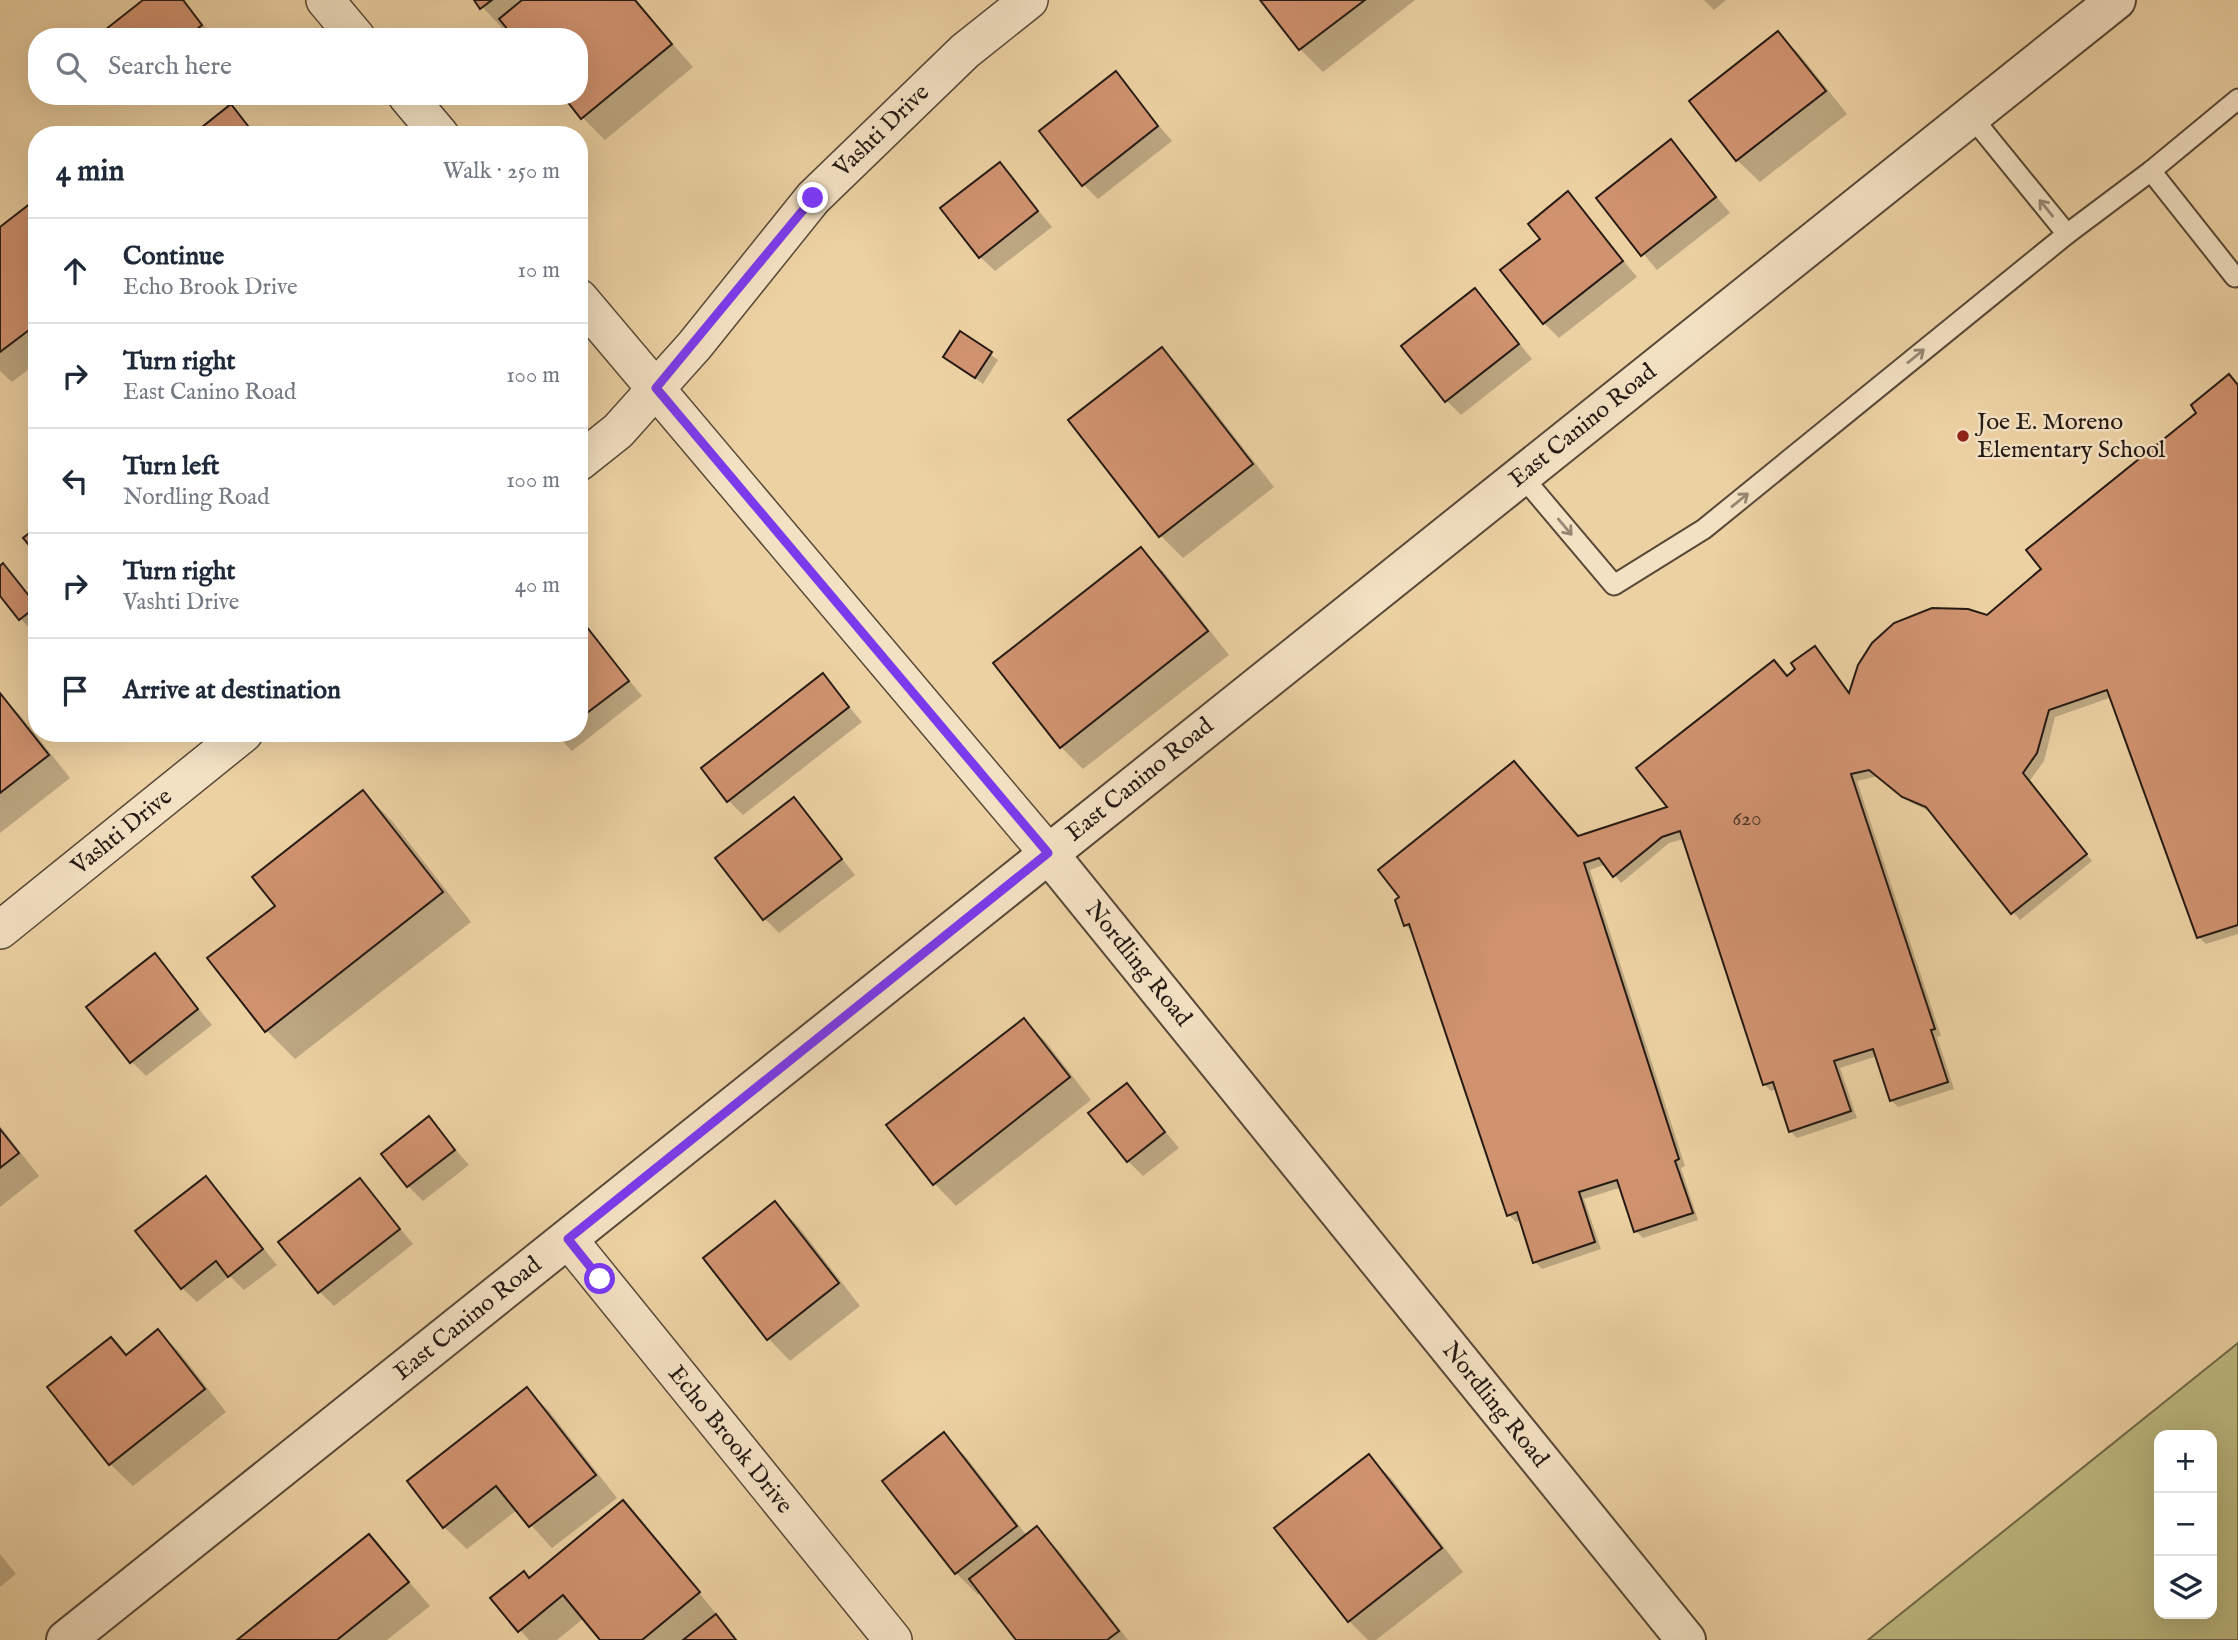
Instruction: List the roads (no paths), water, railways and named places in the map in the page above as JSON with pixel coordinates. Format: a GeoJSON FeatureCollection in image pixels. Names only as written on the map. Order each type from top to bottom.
{"type":"FeatureCollection","features":[{"type":"Feature","properties":{"kind":"street"},"geometry":{"type":"LineString","coordinates":[[325,0],[348,28]]}},
{"type":"Feature","properties":{"kind":"street","name":"Vashti Drive"},"geometry":{"type":"LineString","coordinates":[[588,455],[618,431],[656,388],[813,198],[965,51],[1029,0]]}},
{"type":"Feature","properties":{"kind":"street","name":"East Canino Road"},"geometry":{"type":"LineString","coordinates":[[82,1635],[1048,853],[2116,0]]}},
{"type":"Feature","properties":{"kind":"street"},"geometry":{"type":"LineString","coordinates":[[415,105],[432,126]]}},
{"type":"Feature","properties":{"kind":"street","name":"Nordling Road"},"geometry":{"type":"LineString","coordinates":[[588,309],[1048,853],[1686,1640]]}},
{"type":"Feature","properties":{"kind":"street","name":"Vashti Drive"},"geometry":{"type":"LineString","coordinates":[[0,930],[233,742]]}},
{"type":"Feature","properties":{"kind":"street","name":"Echo Brook Drive"},"geometry":{"type":"LineString","coordinates":[[568,1239],[893,1640]]}},
{"type":"Feature","properties":{"kind":"lane"},"geometry":{"type":"LineString","coordinates":[[1521,475],[1614,585],[1704,529],[2067,234],[2151,171],[2238,99]]}},
{"type":"Feature","properties":{"kind":"lane"},"geometry":{"type":"LineString","coordinates":[[1971,116],[2067,234]]}},
{"type":"Feature","properties":{"kind":"lane"},"geometry":{"type":"LineString","coordinates":[[2151,171],[2235,277],[2238,275]]}},
{"type":"Feature","properties":{"kind":"place","name":"Joe E. Moreno Elementary School"},"geometry":{"type":"Point","coordinates":[1963,436]}}]}
